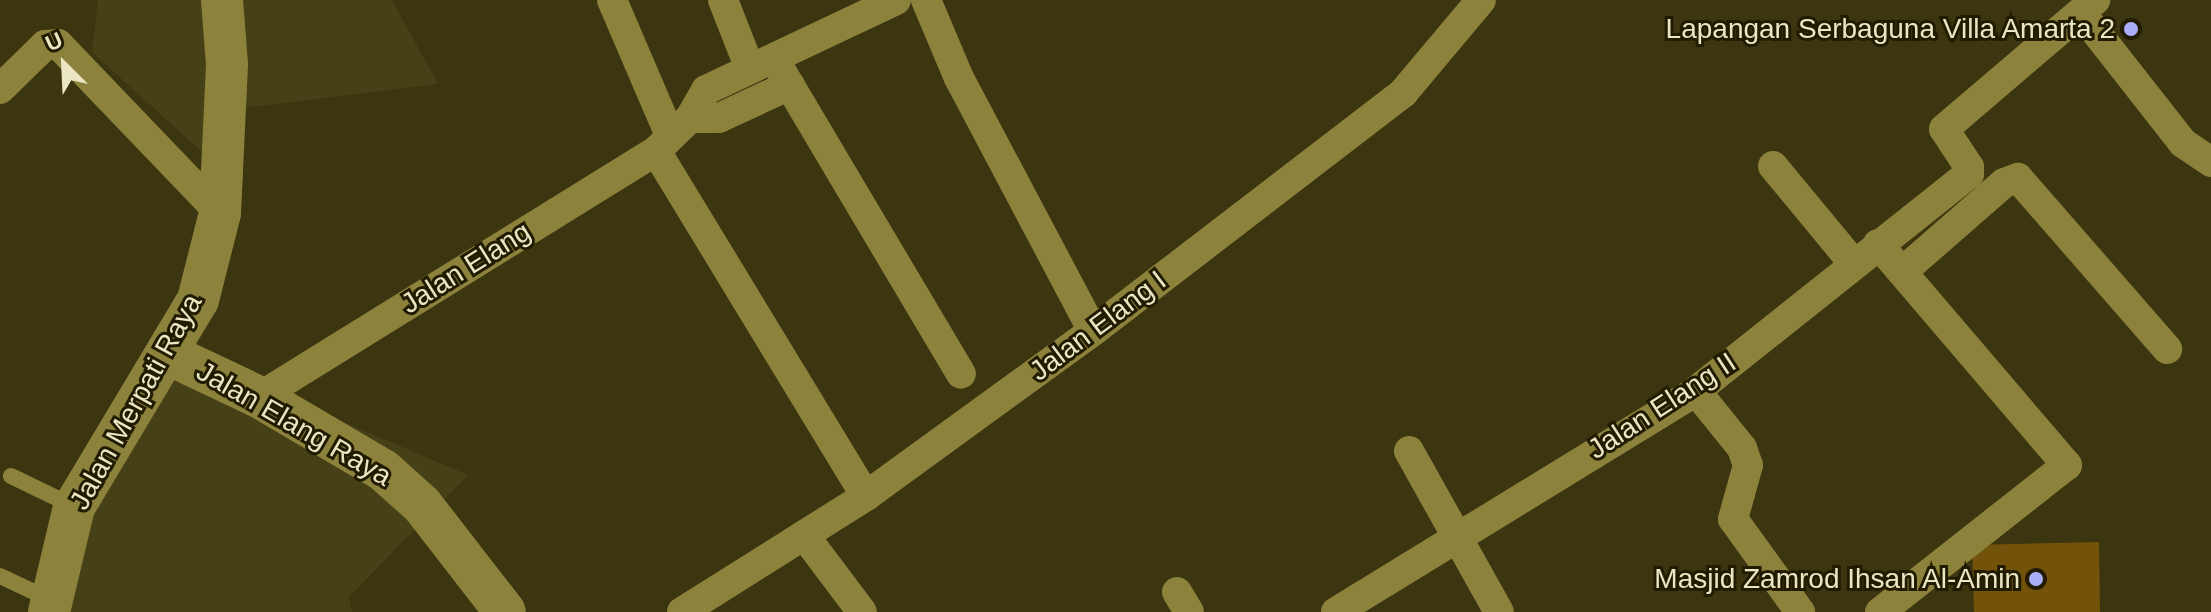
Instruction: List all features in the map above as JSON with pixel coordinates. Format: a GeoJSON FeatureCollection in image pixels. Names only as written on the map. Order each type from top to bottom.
{"type":"FeatureCollection","features":[{"type":"Feature","properties":{"kind":"main road","name":"Jalan Merpati Raya"},"geometry":{"type":"LineString","coordinates":[[50,606],[74,507],[198,300],[220,213],[227,64],[222,0]]}},
{"type":"Feature","properties":{"kind":"main road","name":"Jalan Elang Raya"},"geometry":{"type":"LineString","coordinates":[[168,354],[259,397],[403,487],[505,612]]}},
{"type":"Feature","properties":{"kind":"street"},"geometry":{"type":"LineString","coordinates":[[612,0],[672,135],[866,496]]}},
{"type":"Feature","properties":{"kind":"street"},"geometry":{"type":"LineString","coordinates":[[723,0],[762,64],[790,85],[961,374]]}},
{"type":"Feature","properties":{"kind":"street"},"geometry":{"type":"LineString","coordinates":[[672,135],[706,90],[896,0]]}},
{"type":"Feature","properties":{"kind":"street"},"geometry":{"type":"LineString","coordinates":[[926,0],[959,78],[1093,331]]}},
{"type":"Feature","properties":{"kind":"street","name":"Jalan Elang I"},"geometry":{"type":"LineString","coordinates":[[682,612],[866,496],[1093,331],[1403,93],[1481,0]]}},
{"type":"Feature","properties":{"kind":"street"},"geometry":{"type":"LineString","coordinates":[[2088,6],[2183,143],[2211,162]]}},
{"type":"Feature","properties":{"kind":"street","name":"Jalan Elang II"},"geometry":{"type":"LineString","coordinates":[[1336,612],[1455,527],[1696,391],[1969,174],[1969,167],[1944,129],[2088,6]]}},
{"type":"Feature","properties":{"kind":"street"},"geometry":{"type":"LineString","coordinates":[[0,89],[45,45],[58,44],[220,213]]}},
{"type":"Feature","properties":{"kind":"street"},"geometry":{"type":"LineString","coordinates":[[672,135],[719,118],[790,85]]}},
{"type":"Feature","properties":{"kind":"street","name":"Jalan Elang"},"geometry":{"type":"LineString","coordinates":[[259,397],[672,135]]}},
{"type":"Feature","properties":{"kind":"street"},"geometry":{"type":"LineString","coordinates":[[1773,166],[1854,264]]}},
{"type":"Feature","properties":{"kind":"street"},"geometry":{"type":"LineString","coordinates":[[1902,272],[2004,183],[2018,178],[2167,349]]}},
{"type":"Feature","properties":{"kind":"street"},"geometry":{"type":"LineString","coordinates":[[1878,244],[2067,465],[1880,612]]}},
{"type":"Feature","properties":{"kind":"street"},"geometry":{"type":"LineString","coordinates":[[1696,391],[1742,448],[1748,465],[1733,519],[1800,612]]}},
{"type":"Feature","properties":{"kind":"street"},"geometry":{"type":"LineString","coordinates":[[1409,451],[1455,527],[1499,612]]}},
{"type":"Feature","properties":{"kind":"street"},"geometry":{"type":"LineString","coordinates":[[1455,527],[1541,462]]}},
{"type":"Feature","properties":{"kind":"street"},"geometry":{"type":"LineString","coordinates":[[804,535],[862,612]]}},
{"type":"Feature","properties":{"kind":"lane"},"geometry":{"type":"LineString","coordinates":[[11,476],[74,507]]}},
{"type":"Feature","properties":{"kind":"lane"},"geometry":{"type":"LineString","coordinates":[[0,576],[50,606]]}},
{"type":"Feature","properties":{"kind":"shaded area"},"geometry":{"type":"Polygon","coordinates":[[[98,0],[392,0],[438,84],[235,109],[215,164],[92,52],[98,0]]]}},
{"type":"Feature","properties":{"kind":"shaded area"},"geometry":{"type":"Polygon","coordinates":[[[186,355],[468,475],[349,597],[352,612],[70,612],[90,507],[186,355]]]}},
{"type":"Feature","properties":{"kind":"building","name":"Masjid Zamrod Ihsan Al-Amin"},"geometry":{"type":"Polygon","coordinates":[[[2099,542],[2100,612],[1974,612],[1972,545],[2099,542]]]}},
{"type":"Feature","properties":{"kind":"place","name":"Lapangan Serbaguna Villa Amarta 2"},"geometry":{"type":"Point","coordinates":[2131,29]}},
{"type":"Feature","properties":{"kind":"place","name":"Masjid Zamrod Ihsan Al-Amin"},"geometry":{"type":"Point","coordinates":[2036,579]}}]}
